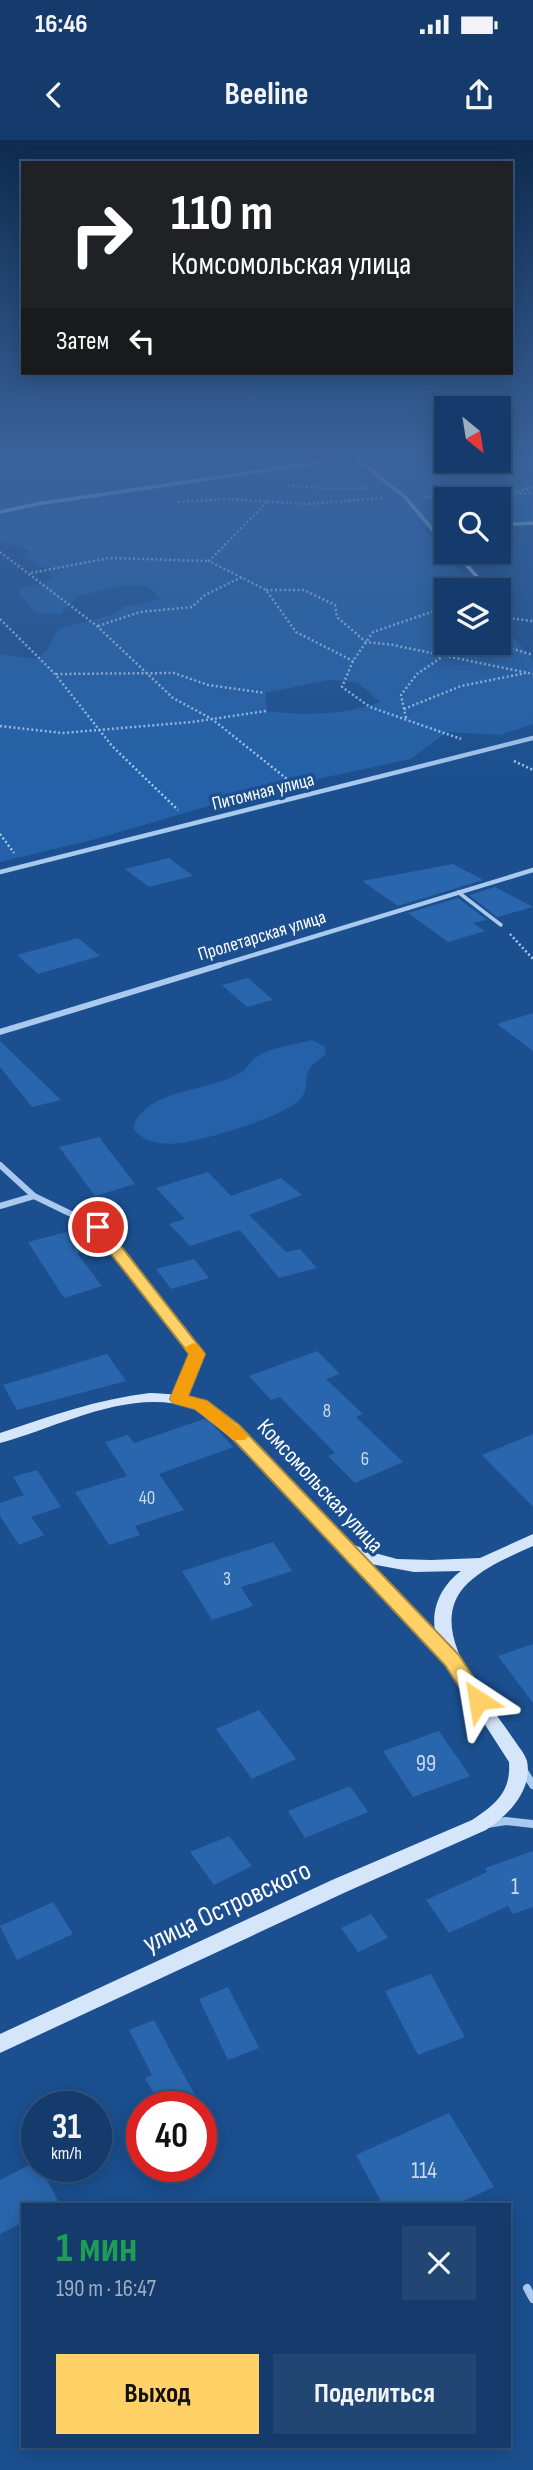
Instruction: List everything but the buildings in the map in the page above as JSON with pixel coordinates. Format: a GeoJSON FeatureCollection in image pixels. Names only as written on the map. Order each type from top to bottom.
{"type":"FeatureCollection","features":[{"type":"Feature","properties":{"kind":"street"},"geometry":{"type":"LineString","coordinates":[[470,568],[479,578]]}},
{"type":"Feature","properties":{"kind":"street","name":"Питомная улица"},"geometry":{"type":"LineString","coordinates":[[0,873],[533,738]]}},
{"type":"Feature","properties":{"kind":"street","name":"Пролетарская улица"},"geometry":{"type":"LineString","coordinates":[[0,1032],[533,870]]}},
{"type":"Feature","properties":{"kind":"street"},"geometry":{"type":"LineString","coordinates":[[0,1165],[34,1196],[98,1227],[197,1354],[179,1399],[124,1401],[0,1438]]}},
{"type":"Feature","properties":{"kind":"street"},"geometry":{"type":"LineString","coordinates":[[0,1206],[34,1196]]}},
{"type":"Feature","properties":{"kind":"street","name":"Комсомольская улица"},"geometry":{"type":"LineString","coordinates":[[179,1399],[201,1405],[233,1429],[452,1660],[533,1785]]}},
{"type":"Feature","properties":{"kind":"street"},"geometry":{"type":"LineString","coordinates":[[452,1660],[442,1620],[446,1600],[460,1581],[481,1564],[533,1539]]}},
{"type":"Feature","properties":{"kind":"street"},"geometry":{"type":"LineString","coordinates":[[339,1543],[358,1554],[400,1565],[424,1567],[481,1564]]}},
{"type":"Feature","properties":{"kind":"street","name":"улица Островского"},"geometry":{"type":"LineString","coordinates":[[0,2044],[339,1886],[479,1825],[497,1813],[516,1789],[519,1777],[518,1761]]}},
{"type":"Feature","properties":{"kind":"street","name":"улица Островского"},"geometry":{"type":"LineString","coordinates":[[479,1825],[506,1821],[533,1824]]}},
{"type":"Feature","properties":{"kind":"lane"},"geometry":{"type":"LineString","coordinates":[[458,892],[501,925]]}},
{"type":"Feature","properties":{"kind":"lane"},"geometry":{"type":"LineString","coordinates":[[527,2288],[533,2299]]}},
{"type":"Feature","properties":{"kind":"path"},"geometry":{"type":"LineString","coordinates":[[23,568],[97,626],[173,698],[212,719],[308,795]]}},
{"type":"Feature","properties":{"kind":"path"},"geometry":{"type":"LineString","coordinates":[[31,573],[59,568]]}},
{"type":"Feature","properties":{"kind":"path"},"geometry":{"type":"LineString","coordinates":[[223,568],[266,590],[296,632],[354,661]]}},
{"type":"Feature","properties":{"kind":"path"},"geometry":{"type":"LineString","coordinates":[[459,578],[474,572]]}},
{"type":"Feature","properties":{"kind":"path"},"geometry":{"type":"LineString","coordinates":[[97,626],[140,612],[192,607],[205,596],[243,577]]}},
{"type":"Feature","properties":{"kind":"path"},"geometry":{"type":"LineString","coordinates":[[266,590],[304,590],[335,606],[337,617],[366,642],[434,653]]}},
{"type":"Feature","properties":{"kind":"path"},"geometry":{"type":"LineString","coordinates":[[434,611],[373,632],[354,661],[342,687],[370,708],[447,732],[483,750]]}},
{"type":"Feature","properties":{"kind":"path"},"geometry":{"type":"LineString","coordinates":[[511,618],[533,621]]}},
{"type":"Feature","properties":{"kind":"path"},"geometry":{"type":"LineString","coordinates":[[0,619],[55,674],[112,746],[192,824]]}},
{"type":"Feature","properties":{"kind":"path"},"geometry":{"type":"LineString","coordinates":[[511,648],[533,655]]}},
{"type":"Feature","properties":{"kind":"path"},"geometry":{"type":"LineString","coordinates":[[406,718],[401,695],[417,674],[445,655],[533,674]]}},
{"type":"Feature","properties":{"kind":"path"},"geometry":{"type":"LineString","coordinates":[[55,674],[174,673],[208,685],[265,693]]}},
{"type":"Feature","properties":{"kind":"path"},"geometry":{"type":"LineString","coordinates":[[404,709],[461,687],[527,673]]}},
{"type":"Feature","properties":{"kind":"path"},"geometry":{"type":"LineString","coordinates":[[0,726],[63,733],[267,711]]}},
{"type":"Feature","properties":{"kind":"path"},"geometry":{"type":"LineString","coordinates":[[501,925],[533,959]]}},
{"type":"Feature","properties":{"kind":"shaded area"},"geometry":{"type":"Polygon","coordinates":[[[44,568],[456,568],[465,578],[434,578],[434,655],[511,655],[511,634],[533,661],[533,724],[500,735],[447,732],[411,759],[257,792],[96,839],[0,862],[0,654],[38,659],[59,629],[114,614],[123,607],[161,599],[147,586],[120,586],[78,596],[60,615],[35,612],[19,593],[22,587],[42,584],[52,577],[50,571],[44,568]],[[329,680],[265,693],[267,711],[295,714],[353,710],[380,702],[357,682],[329,680]]]}},
{"type":"Feature","properties":{"kind":"shaded area"},"geometry":{"type":"Polygon","coordinates":[[[312,1040],[324,1046],[326,1054],[310,1068],[304,1095],[275,1115],[228,1132],[180,1143],[150,1141],[133,1128],[140,1115],[164,1098],[227,1079],[242,1072],[253,1060],[268,1051],[312,1040]]]}},
{"type":"Feature","properties":{"kind":"slow traffic"},"geometry":{"type":"LineString","coordinates":[[193,1348],[197,1354],[179,1399],[201,1405],[218,1416],[239,1436]]}},
{"type":"Feature","properties":{"kind":"route"},"geometry":{"type":"LineString","coordinates":[[98,1227],[197,1354],[179,1399],[201,1405],[233,1429],[452,1660],[478,1700]]}}]}
